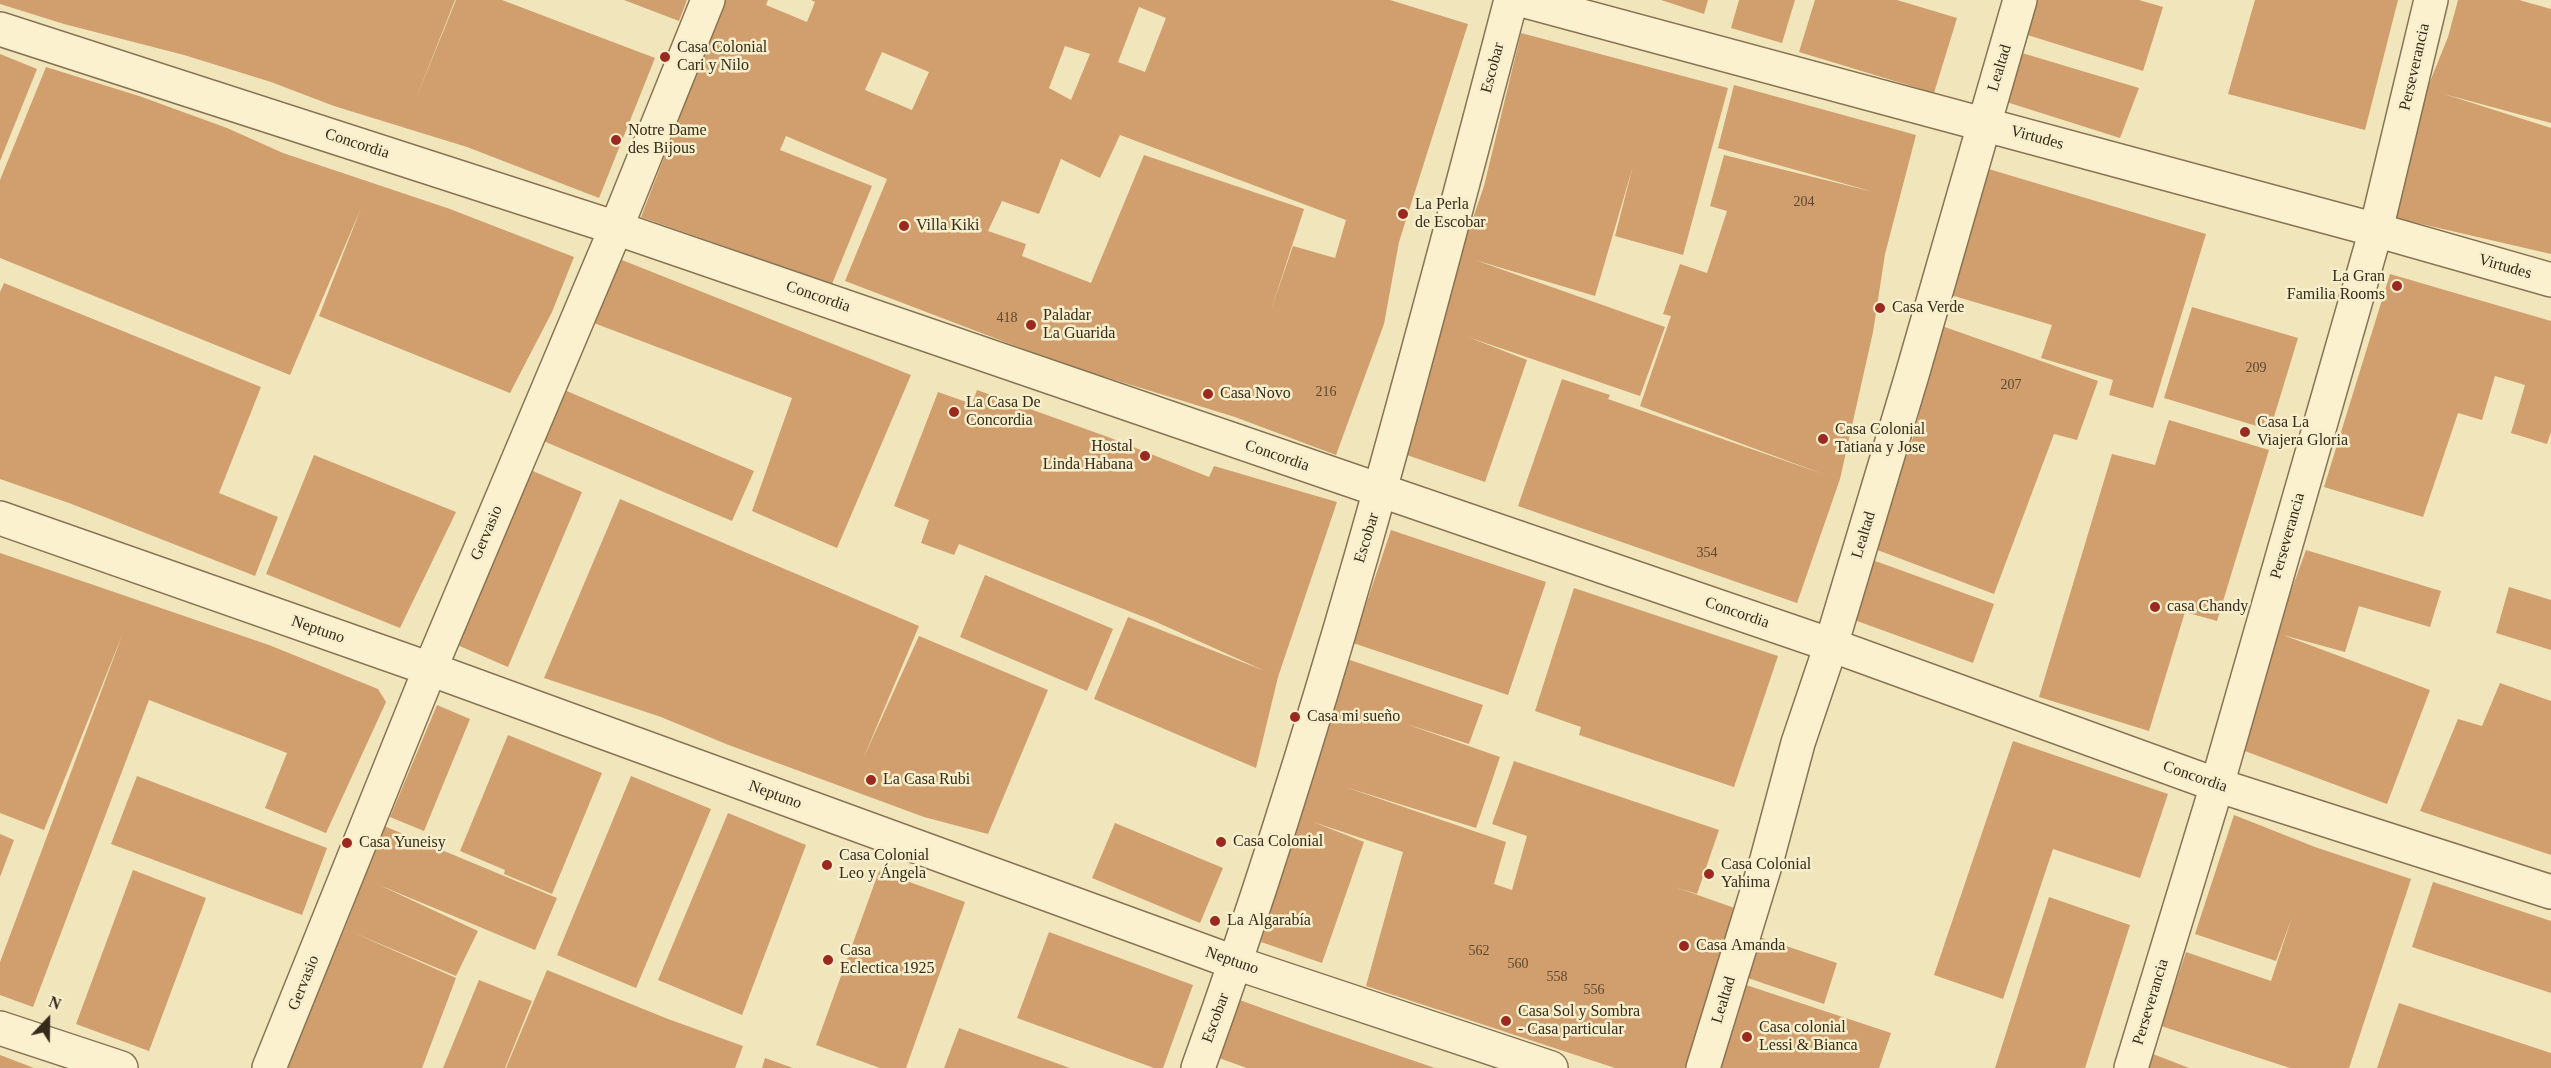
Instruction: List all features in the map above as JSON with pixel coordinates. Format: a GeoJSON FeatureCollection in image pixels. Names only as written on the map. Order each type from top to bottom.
{"type":"FeatureCollection","features":[{"type":"Feature","properties":{"kind":"street","name":"Gervasio"},"geometry":{"type":"LineString","coordinates":[[269,1068],[430,669],[616,228],[708,0]]}},
{"type":"Feature","properties":{"kind":"street","name":"Escobar"},"geometry":{"type":"LineString","coordinates":[[1198,1068],[1236,963],[1382,492],[1511,0]]}},
{"type":"Feature","properties":{"kind":"street","name":"Virtudes"},"geometry":{"type":"LineString","coordinates":[[1522,0],[2376,230],[2551,280]]}},
{"type":"Feature","properties":{"kind":"street","name":"Lealtad"},"geometry":{"type":"LineString","coordinates":[[1703,1068],[1767,859],[1798,743],[1831,645],[1912,375],[2020,0]]}},
{"type":"Feature","properties":{"kind":"street","name":"Perseverancia"},"geometry":{"type":"LineString","coordinates":[[2131,1068],[2217,785],[2376,230],[2431,0]]}},
{"type":"Feature","properties":{"kind":"street","name":"Concordia"},"geometry":{"type":"LineString","coordinates":[[0,29],[616,228],[1831,645],[2217,785],[2551,891]]}},
{"type":"Feature","properties":{"kind":"street","name":"Neptuno"},"geometry":{"type":"LineString","coordinates":[[0,518],[430,669],[1236,963],[1551,1068]]}},
{"type":"Feature","properties":{"kind":"street"},"geometry":{"type":"LineString","coordinates":[[0,1028],[121,1068]]}},
{"type":"Feature","properties":{"kind":"building"},"geometry":{"type":"Polygon","coordinates":[[[0,0],[455,0],[415,101],[456,0],[502,0],[655,58],[599,198],[467,147],[334,106],[271,82],[184,55],[64,24],[0,4],[0,0]]]}},
{"type":"Feature","properties":{"kind":"building"},"geometry":{"type":"Polygon","coordinates":[[[624,0],[687,0],[679,21],[624,0]]]}},
{"type":"Feature","properties":{"kind":"building"},"geometry":{"type":"Polygon","coordinates":[[[725,0],[768,0],[766,5],[807,22],[815,2],[811,0],[1390,0],[1468,24],[1399,242],[1384,324],[1336,455],[1235,417],[1060,363],[845,281],[887,179],[786,136],[780,150],[872,186],[832,284],[641,217],[725,0]],[[1139,7],[1118,62],[1145,72],[1166,18],[1139,7]],[[1065,46],[1049,88],[1071,100],[1090,54],[1065,46]],[[882,52],[865,90],[912,110],[929,72],[882,52]],[[1120,135],[1100,178],[1061,159],[1039,214],[1002,201],[988,231],[1026,244],[1022,256],[1091,283],[1144,155],[1304,209],[1271,310],[1293,246],[1335,258],[1346,220],[1120,135]]]}},
{"type":"Feature","properties":{"kind":"building"},"geometry":{"type":"Polygon","coordinates":[[[1661,0],[1708,0],[1704,14],[1661,0]]]}},
{"type":"Feature","properties":{"kind":"building"},"geometry":{"type":"Polygon","coordinates":[[[1739,0],[1795,0],[1782,43],[1731,28],[1739,0]]]}},
{"type":"Feature","properties":{"kind":"building"},"geometry":{"type":"Polygon","coordinates":[[[1815,0],[1897,0],[1957,18],[1934,93],[1799,52],[1815,0]]]}},
{"type":"Feature","properties":{"kind":"building"},"geometry":{"type":"Polygon","coordinates":[[[2032,0],[2139,0],[2163,7],[2143,71],[2021,33],[2032,0]]]}},
{"type":"Feature","properties":{"kind":"building"},"geometry":{"type":"Polygon","coordinates":[[[2255,0],[2398,0],[2365,130],[2228,94],[2255,0]]]}},
{"type":"Feature","properties":{"kind":"building"},"geometry":{"type":"Polygon","coordinates":[[[2458,0],[2519,0],[2551,9],[2551,123],[2444,94],[2551,128],[2551,254],[2391,217],[2427,89],[2448,37],[2458,0]]]}},
{"type":"Feature","properties":{"kind":"building"},"geometry":{"type":"Polygon","coordinates":[[[1521,33],[1728,88],[1683,255],[1615,236],[1633,166],[1595,296],[1475,260],[1665,327],[1640,396],[1468,337],[1527,360],[1485,482],[1398,452],[1436,326],[1484,186],[1521,33]]]}},
{"type":"Feature","properties":{"kind":"building"},"geometry":{"type":"Polygon","coordinates":[[[2012,50],[2139,88],[2120,138],[1997,99],[2012,50]]]}},
{"type":"Feature","properties":{"kind":"building"},"geometry":{"type":"Polygon","coordinates":[[[0,54],[37,69],[0,161],[0,54]]]}},
{"type":"Feature","properties":{"kind":"building"},"geometry":{"type":"Polygon","coordinates":[[[46,67],[139,96],[227,128],[283,153],[450,209],[574,257],[552,312],[510,393],[319,316],[361,208],[290,375],[0,258],[0,180],[46,67]]]}},
{"type":"Feature","properties":{"kind":"building"},"geometry":{"type":"Polygon","coordinates":[[[1734,85],[1916,135],[1885,254],[1873,332],[1840,479],[1797,603],[1518,506],[1562,379],[1610,395],[1608,399],[1823,474],[1640,406],[1671,316],[1663,314],[1680,264],[1707,273],[1727,211],[1710,206],[1724,155],[1874,192],[1718,148],[1734,85]]]}},
{"type":"Feature","properties":{"kind":"building"},"geometry":{"type":"Polygon","coordinates":[[[1982,167],[2206,234],[2153,408],[2109,395],[2113,380],[2041,358],[2052,325],[1944,293],[1982,167]]]}},
{"type":"Feature","properties":{"kind":"building"},"geometry":{"type":"Polygon","coordinates":[[[622,260],[911,375],[837,548],[752,511],[792,398],[591,322],[622,260]]]}},
{"type":"Feature","properties":{"kind":"building"},"geometry":{"type":"Polygon","coordinates":[[[2390,274],[2551,321],[2551,432],[2547,444],[2511,433],[2525,385],[2495,376],[2482,420],[2458,413],[2423,517],[2324,487],[2390,274]]]}},
{"type":"Feature","properties":{"kind":"building"},"geometry":{"type":"Polygon","coordinates":[[[4,283],[261,387],[219,493],[278,517],[255,576],[69,503],[0,479],[0,292],[4,283]]]}},
{"type":"Feature","properties":{"kind":"building"},"geometry":{"type":"Polygon","coordinates":[[[2192,307],[2298,338],[2270,430],[2164,398],[2192,307]]]}},
{"type":"Feature","properties":{"kind":"building"},"geometry":{"type":"Polygon","coordinates":[[[1939,325],[2098,381],[2077,440],[2054,434],[1994,594],[1872,548],[1915,432],[1939,325]]]}},
{"type":"Feature","properties":{"kind":"building"},"geometry":{"type":"Polygon","coordinates":[[[562,389],[754,471],[732,521],[541,440],[562,389]]]}},
{"type":"Feature","properties":{"kind":"building"},"geometry":{"type":"Polygon","coordinates":[[[977,390],[1108,437],[1209,477],[1214,466],[1337,502],[1278,677],[1256,768],[1094,699],[1128,617],[1265,671],[1154,621],[959,544],[954,555],[921,543],[929,520],[894,506],[938,392],[972,404],[977,390]]]}},
{"type":"Feature","properties":{"kind":"building"},"geometry":{"type":"Polygon","coordinates":[[[2169,420],[2269,450],[2217,621],[2185,612],[2149,731],[2039,697],[2112,454],[2155,465],[2169,420]]]}},
{"type":"Feature","properties":{"kind":"building"},"geometry":{"type":"Polygon","coordinates":[[[314,455],[456,512],[400,628],[266,574],[314,455]]]}},
{"type":"Feature","properties":{"kind":"building"},"geometry":{"type":"Polygon","coordinates":[[[528,469],[582,492],[508,667],[455,644],[528,469]]]}},
{"type":"Feature","properties":{"kind":"building"},"geometry":{"type":"Polygon","coordinates":[[[620,499],[919,626],[863,759],[919,636],[1048,690],[988,834],[924,817],[726,744],[661,717],[544,678],[620,499]]]}},
{"type":"Feature","properties":{"kind":"building"},"geometry":{"type":"Polygon","coordinates":[[[1391,530],[1546,582],[1508,695],[1353,643],[1391,530]]]}},
{"type":"Feature","properties":{"kind":"building"},"geometry":{"type":"Polygon","coordinates":[[[2306,550],[2441,591],[2430,627],[2359,606],[2345,652],[2283,635],[2430,690],[2387,804],[2234,747],[2306,550]]]}},
{"type":"Feature","properties":{"kind":"building"},"geometry":{"type":"Polygon","coordinates":[[[0,553],[269,645],[378,689],[386,702],[326,833],[265,808],[287,753],[149,700],[33,1007],[0,995],[0,962],[123,633],[44,830],[0,813],[0,553]]]}},
{"type":"Feature","properties":{"kind":"building"},"geometry":{"type":"Polygon","coordinates":[[[1867,558],[1994,604],[1973,663],[1846,617],[1867,558]]]}},
{"type":"Feature","properties":{"kind":"building"},"geometry":{"type":"Polygon","coordinates":[[[985,575],[1113,629],[1087,691],[960,637],[985,575]]]}},
{"type":"Feature","properties":{"kind":"building"},"geometry":{"type":"Polygon","coordinates":[[[2509,587],[2551,600],[2551,650],[2496,633],[2509,587]]]}},
{"type":"Feature","properties":{"kind":"building"},"geometry":{"type":"Polygon","coordinates":[[[1574,588],[1778,656],[1734,787],[1579,735],[1581,727],[1535,711],[1574,588]]]}},
{"type":"Feature","properties":{"kind":"building"},"geometry":{"type":"Polygon","coordinates":[[[1344,658],[1483,705],[1469,744],[1406,724],[1500,757],[1476,828],[1345,787],[1506,842],[1494,884],[1512,890],[1527,836],[1492,824],[1514,761],[1719,830],[1697,894],[1675,887],[1743,911],[1694,1068],[1615,1068],[1366,986],[1403,852],[1313,822],[1364,842],[1322,963],[1261,942],[1337,700],[1344,658]]]}},
{"type":"Feature","properties":{"kind":"building"},"geometry":{"type":"Polygon","coordinates":[[[2500,683],[2551,701],[2551,855],[2420,811],[2458,719],[2482,726],[2500,683]]]}},
{"type":"Feature","properties":{"kind":"building"},"geometry":{"type":"Polygon","coordinates":[[[437,705],[470,719],[424,831],[390,817],[437,705]]]}},
{"type":"Feature","properties":{"kind":"building"},"geometry":{"type":"Polygon","coordinates":[[[508,735],[602,773],[552,894],[504,874],[505,870],[460,851],[508,735]]]}},
{"type":"Feature","properties":{"kind":"building"},"geometry":{"type":"Polygon","coordinates":[[[2013,741],[2168,794],[2140,878],[2053,849],[2003,999],[1934,975],[2013,741]]]}},
{"type":"Feature","properties":{"kind":"building"},"geometry":{"type":"Polygon","coordinates":[[[137,776],[327,848],[302,915],[111,844],[137,776]]]}},
{"type":"Feature","properties":{"kind":"building"},"geometry":{"type":"Polygon","coordinates":[[[631,776],[711,809],[636,988],[557,955],[631,776]]]}},
{"type":"Feature","properties":{"kind":"building"},"geometry":{"type":"Polygon","coordinates":[[[728,813],[806,845],[742,1015],[658,980],[728,813]]]}},
{"type":"Feature","properties":{"kind":"building"},"geometry":{"type":"Polygon","coordinates":[[[2234,815],[2315,847],[2411,879],[2349,1068],[2290,1068],[2161,1026],[2186,952],[2271,981],[2292,917],[2276,961],[2195,934],[2234,815]]]}},
{"type":"Feature","properties":{"kind":"building"},"geometry":{"type":"Polygon","coordinates":[[[1115,823],[1223,868],[1200,923],[1092,878],[1115,823]]]}},
{"type":"Feature","properties":{"kind":"building"},"geometry":{"type":"Polygon","coordinates":[[[384,826],[557,898],[535,950],[379,885],[478,931],[456,976],[352,932],[456,978],[422,1068],[284,1068],[345,928],[384,826]]]}},
{"type":"Feature","properties":{"kind":"building"},"geometry":{"type":"Polygon","coordinates":[[[0,834],[14,840],[0,877],[0,834]]]}},
{"type":"Feature","properties":{"kind":"building"},"geometry":{"type":"Polygon","coordinates":[[[133,870],[206,898],[149,1051],[76,1024],[133,870]]]}},
{"type":"Feature","properties":{"kind":"building"},"geometry":{"type":"Polygon","coordinates":[[[879,871],[965,902],[906,1068],[880,1068],[816,1045],[879,871]]]}},
{"type":"Feature","properties":{"kind":"building"},"geometry":{"type":"Polygon","coordinates":[[[2433,882],[2551,921],[2551,993],[2412,947],[2433,882]]]}},
{"type":"Feature","properties":{"kind":"building"},"geometry":{"type":"Polygon","coordinates":[[[2049,897],[2130,925],[2085,1068],[1995,1068],[2049,897]]]}},
{"type":"Feature","properties":{"kind":"building"},"geometry":{"type":"Polygon","coordinates":[[[1049,932],[1193,985],[1163,1068],[1154,1068],[1017,1018],[1049,932]]]}},
{"type":"Feature","properties":{"kind":"building"},"geometry":{"type":"Polygon","coordinates":[[[1759,937],[1837,963],[1824,1004],[1745,977],[1759,937]]]}},
{"type":"Feature","properties":{"kind":"building"},"geometry":{"type":"Polygon","coordinates":[[[547,970],[668,1019],[743,1046],[735,1068],[506,1068],[547,970]]]}},
{"type":"Feature","properties":{"kind":"building"},"geometry":{"type":"Polygon","coordinates":[[[479,980],[532,1001],[505,1068],[443,1068],[479,980]]]}},
{"type":"Feature","properties":{"kind":"building"},"geometry":{"type":"Polygon","coordinates":[[[1743,984],[1891,1033],[1879,1068],[1715,1068],[1743,984]]]}},
{"type":"Feature","properties":{"kind":"building"},"geometry":{"type":"Polygon","coordinates":[[[1234,998],[1435,1068],[1247,1068],[1213,1056],[1234,998]]]}},
{"type":"Feature","properties":{"kind":"building"},"geometry":{"type":"Polygon","coordinates":[[[2399,1003],[2551,1053],[2551,1068],[2377,1068],[2399,1003]]]}},
{"type":"Feature","properties":{"kind":"building"},"geometry":{"type":"Polygon","coordinates":[[[959,1028],[1070,1068],[944,1068],[959,1028]]]}},
{"type":"Feature","properties":{"kind":"building"},"geometry":{"type":"Polygon","coordinates":[[[2153,1054],[2189,1068],[2148,1068],[2153,1054]]]}},
{"type":"Feature","properties":{"kind":"building"},"geometry":{"type":"Polygon","coordinates":[[[0,1055],[34,1068],[0,1068],[0,1055]]]}},
{"type":"Feature","properties":{"kind":"building"},"geometry":{"type":"Polygon","coordinates":[[[765,1058],[793,1068],[762,1068],[765,1058]]]}},
{"type":"Feature","properties":{"kind":"place","name":"Casa Colonial Cari y Nilo"},"geometry":{"type":"Point","coordinates":[665,57]}},
{"type":"Feature","properties":{"kind":"place","name":"Notre Dame des Bijous"},"geometry":{"type":"Point","coordinates":[616,140]}},
{"type":"Feature","properties":{"kind":"place","name":"La Perla de Escobar"},"geometry":{"type":"Point","coordinates":[1403,214]}},
{"type":"Feature","properties":{"kind":"place","name":"Villa Kiki"},"geometry":{"type":"Point","coordinates":[904,226]}},
{"type":"Feature","properties":{"kind":"place","name":"La Gran Familia Rooms"},"geometry":{"type":"Point","coordinates":[2397,286]}},
{"type":"Feature","properties":{"kind":"place","name":"Casa Verde"},"geometry":{"type":"Point","coordinates":[1880,308]}},
{"type":"Feature","properties":{"kind":"place","name":"Paladar La Guarida"},"geometry":{"type":"Point","coordinates":[1031,325]}},
{"type":"Feature","properties":{"kind":"place","name":"Casa Novo"},"geometry":{"type":"Point","coordinates":[1208,394]}},
{"type":"Feature","properties":{"kind":"place","name":"La Casa De Concordia"},"geometry":{"type":"Point","coordinates":[954,412]}},
{"type":"Feature","properties":{"kind":"place","name":"Casa La Viajera Gloria"},"geometry":{"type":"Point","coordinates":[2245,432]}},
{"type":"Feature","properties":{"kind":"place","name":"Casa Colonial Tatiana y Jose"},"geometry":{"type":"Point","coordinates":[1823,439]}},
{"type":"Feature","properties":{"kind":"place","name":"Hostal Linda Habana"},"geometry":{"type":"Point","coordinates":[1145,456]}},
{"type":"Feature","properties":{"kind":"place","name":"casa Chandy"},"geometry":{"type":"Point","coordinates":[2155,607]}},
{"type":"Feature","properties":{"kind":"place","name":"Casa mi sueño"},"geometry":{"type":"Point","coordinates":[1295,717]}},
{"type":"Feature","properties":{"kind":"place","name":"La Casa Rubi"},"geometry":{"type":"Point","coordinates":[871,780]}},
{"type":"Feature","properties":{"kind":"place","name":"Casa Colonial"},"geometry":{"type":"Point","coordinates":[1221,842]}},
{"type":"Feature","properties":{"kind":"place","name":"Casa Yuneisy"},"geometry":{"type":"Point","coordinates":[347,843]}},
{"type":"Feature","properties":{"kind":"place","name":"Casa Colonial Leo y Ángela"},"geometry":{"type":"Point","coordinates":[827,865]}},
{"type":"Feature","properties":{"kind":"place","name":"Casa Colonial Yahima"},"geometry":{"type":"Point","coordinates":[1709,874]}},
{"type":"Feature","properties":{"kind":"place","name":"La Algarabía"},"geometry":{"type":"Point","coordinates":[1215,921]}},
{"type":"Feature","properties":{"kind":"place","name":"Casa Amanda"},"geometry":{"type":"Point","coordinates":[1684,946]}},
{"type":"Feature","properties":{"kind":"place","name":"Casa Eclectica 1925"},"geometry":{"type":"Point","coordinates":[828,960]}},
{"type":"Feature","properties":{"kind":"place","name":"Casa Sol y Sombra - Casa particular"},"geometry":{"type":"Point","coordinates":[1506,1021]}},
{"type":"Feature","properties":{"kind":"place","name":"Casa colonial Lessi & Bianca"},"geometry":{"type":"Point","coordinates":[1747,1037]}}]}
